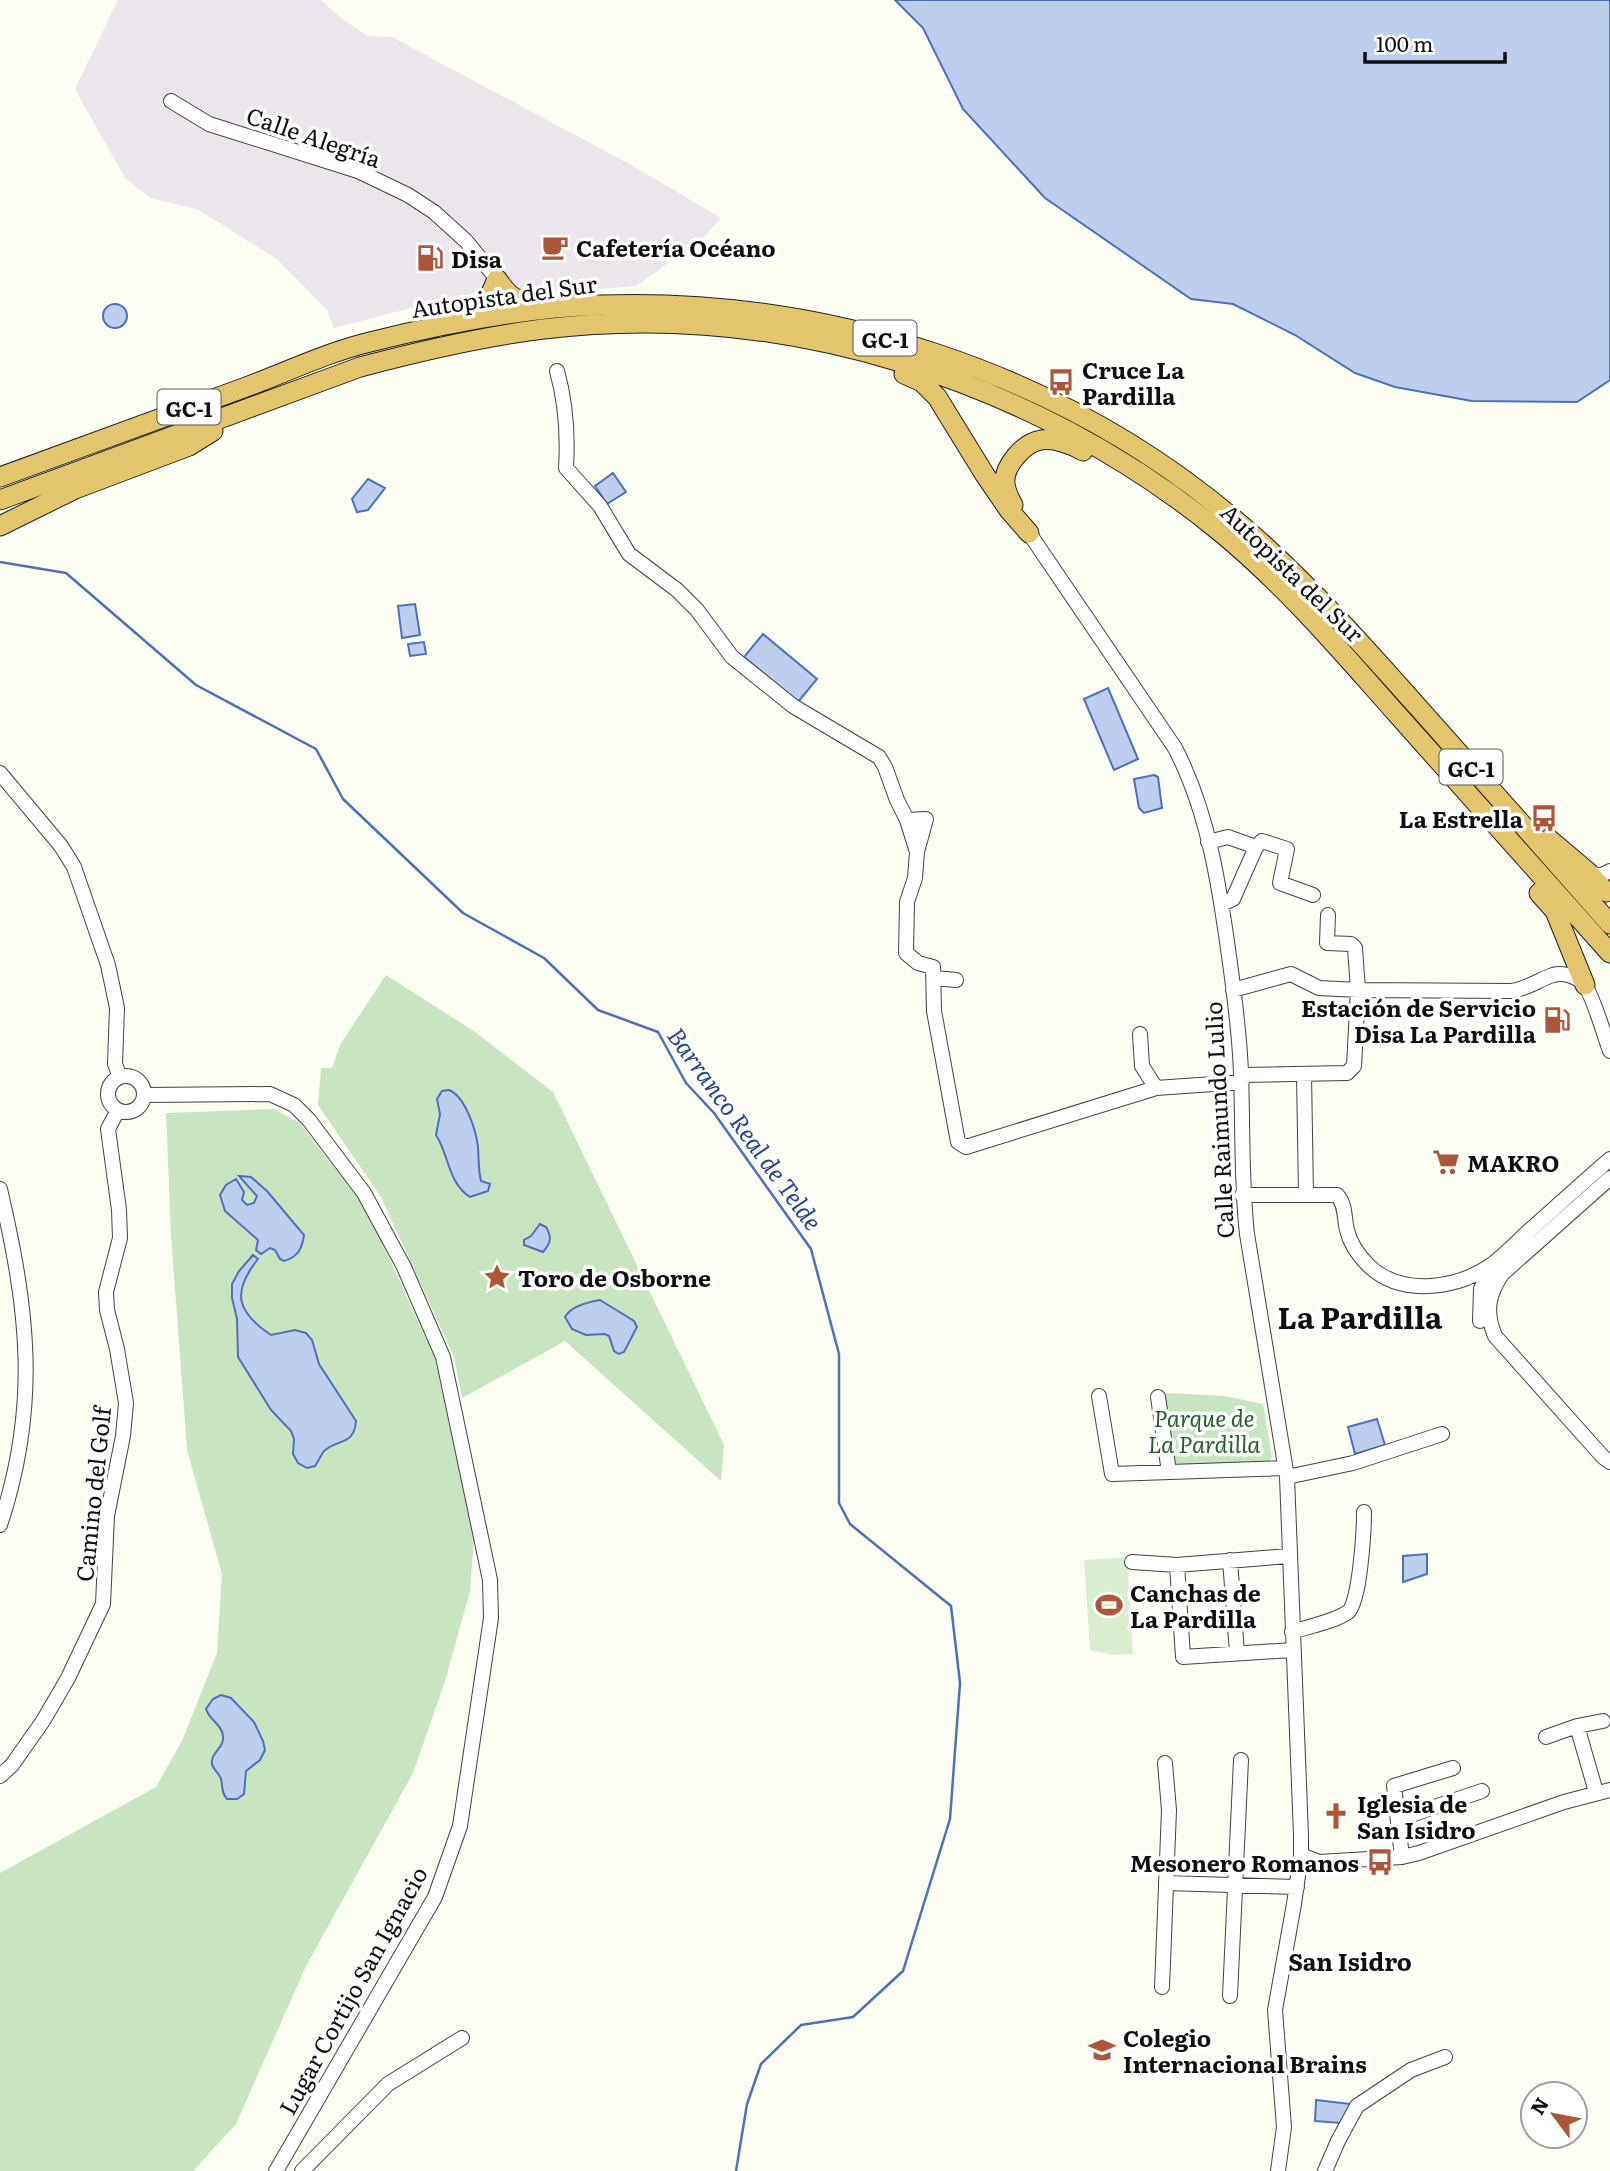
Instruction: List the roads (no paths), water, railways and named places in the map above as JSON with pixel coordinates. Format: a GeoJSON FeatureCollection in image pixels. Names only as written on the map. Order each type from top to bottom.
{"type":"FeatureCollection","features":[{"type":"Feature","properties":{"kind":"highway"},"geometry":{"type":"LineString","coordinates":[[497,279],[507,293],[519,300],[564,297],[587,306]]}},
{"type":"Feature","properties":{"kind":"highway"},"geometry":{"type":"LineString","coordinates":[[362,344],[394,327],[483,305],[489,299],[497,279]]}},
{"type":"Feature","properties":{"kind":"highway","name":"Autopista del Sur"},"geometry":{"type":"LineString","coordinates":[[6,473],[362,344],[475,319],[587,306],[673,305],[787,316],[903,342],[971,366],[1084,417],[1154,459],[1232,517],[1332,610],[1610,924]]}},
{"type":"Feature","properties":{"kind":"highway","name":"Autopista del Sur"},"geometry":{"type":"LineString","coordinates":[[0,500],[360,368],[479,338],[545,329],[667,324],[782,335],[895,360],[954,379],[1074,433],[1142,476],[1220,532],[1318,625],[1610,953]]}},
{"type":"Feature","properties":{"kind":"highway"},"geometry":{"type":"LineString","coordinates":[[782,335],[813,350],[911,376],[922,382],[937,397],[985,475],[1029,533]]}},
{"type":"Feature","properties":{"kind":"highway"},"geometry":{"type":"LineString","coordinates":[[0,526],[75,489],[189,446],[241,412]]}},
{"type":"Feature","properties":{"kind":"highway"},"geometry":{"type":"LineString","coordinates":[[1029,533],[1008,496],[1004,482],[1010,464],[1023,449],[1039,440],[1059,441],[1077,447],[1115,469],[1142,476]]}},
{"type":"Feature","properties":{"kind":"highway"},"geometry":{"type":"LineString","coordinates":[[1332,610],[1416,691],[1560,850],[1608,885]]}},
{"type":"Feature","properties":{"kind":"highway"},"geometry":{"type":"LineString","coordinates":[[1318,625],[1386,715],[1555,911],[1585,985]]}},
{"type":"Feature","properties":{"kind":"street","name":"Calle Alegría"},"geometry":{"type":"LineString","coordinates":[[171,101],[209,124],[358,171],[408,195],[434,212],[466,241],[497,279]]}},
{"type":"Feature","properties":{"kind":"street"},"geometry":{"type":"LineString","coordinates":[[558,371],[568,440],[566,468],[572,478],[600,506],[629,554],[677,590],[697,610],[732,657],[793,706],[879,757],[907,820],[926,819],[917,852],[915,878],[907,902],[906,953],[918,964],[933,967],[937,1024],[958,1142],[966,1147],[1156,1088],[1242,1078],[1351,1071],[1354,1066],[1358,990],[1355,948],[1351,944],[1327,943],[1328,915]]}},
{"type":"Feature","properties":{"kind":"street","name":"Calle Raimundo Lulio"},"geometry":{"type":"LineString","coordinates":[[1029,533],[1175,748],[1191,781],[1222,904],[1239,1024],[1242,1195],[1261,1329],[1286,1473],[1301,1855],[1275,2010],[1284,2127],[1278,2171]]}},
{"type":"Feature","properties":{"kind":"street"},"geometry":{"type":"LineString","coordinates":[[0,773],[61,846],[74,867],[108,965],[117,1009],[115,1064],[120,1077]]}},
{"type":"Feature","properties":{"kind":"street"},"geometry":{"type":"LineString","coordinates":[[1208,842],[1228,836],[1255,847]]}},
{"type":"Feature","properties":{"kind":"street"},"geometry":{"type":"LineString","coordinates":[[1222,904],[1233,899],[1255,847],[1262,841],[1287,849],[1280,883],[1313,894]]}},
{"type":"Feature","properties":{"kind":"street"},"geometry":{"type":"LineString","coordinates":[[1588,872],[1600,876],[1610,871]]}},
{"type":"Feature","properties":{"kind":"street"},"geometry":{"type":"LineString","coordinates":[[1233,990],[1291,974],[1319,988],[1511,991],[1525,989],[1557,974],[1574,977],[1585,985],[1610,1051]]}},
{"type":"Feature","properties":{"kind":"street"},"geometry":{"type":"LineString","coordinates":[[935,978],[956,980]]}},
{"type":"Feature","properties":{"kind":"street"},"geometry":{"type":"LineString","coordinates":[[1140,1034],[1142,1066],[1156,1088]]}},
{"type":"Feature","properties":{"kind":"street"},"geometry":{"type":"LineString","coordinates":[[1304,1074],[1306,1194]]}},
{"type":"Feature","properties":{"kind":"street"},"geometry":{"type":"LineString","coordinates":[[118,1110],[113,1107],[108,1096],[111,1085],[120,1077],[127,1076],[139,1082],[144,1095]]}},
{"type":"Feature","properties":{"kind":"street","name":"Lugar Cortijo San Ignacio"},"geometry":{"type":"LineString","coordinates":[[118,1110],[132,1111],[142,1102],[144,1095],[270,1094],[294,1105],[309,1120],[364,1193],[404,1266],[443,1357],[490,1580],[491,1618],[479,1704],[460,1826],[448,1864],[435,1897],[276,2171]]}},
{"type":"Feature","properties":{"kind":"street","name":"Camino del Golf"},"geometry":{"type":"LineString","coordinates":[[0,1776],[12,1765],[43,1721],[68,1678],[103,1604],[107,1516],[123,1436],[126,1403],[107,1310],[106,1292],[120,1238],[108,1129],[118,1110]]}},
{"type":"Feature","properties":{"kind":"street"},"geometry":{"type":"LineString","coordinates":[[1242,1195],[1337,1195],[1341,1199],[1347,1232],[1357,1252],[1371,1268],[1391,1281],[1409,1285],[1447,1284],[1469,1277],[1494,1263],[1610,1159]]}},
{"type":"Feature","properties":{"kind":"street"},"geometry":{"type":"LineString","coordinates":[[1610,1178],[1502,1274],[1492,1292],[1488,1314],[1494,1336],[1603,1458],[1610,1462]]}},
{"type":"Feature","properties":{"kind":"street"},"geometry":{"type":"LineString","coordinates":[[0,1189],[23,1304],[27,1351],[26,1410],[16,1465],[0,1525]]}},
{"type":"Feature","properties":{"kind":"street"},"geometry":{"type":"LineString","coordinates":[[1494,1263],[1484,1279],[1479,1306],[1480,1325],[1489,1340],[1598,1465],[1610,1469]]}},
{"type":"Feature","properties":{"kind":"street"},"geometry":{"type":"LineString","coordinates":[[1099,1396],[1112,1474],[1286,1473],[1353,1463],[1442,1434]]}},
{"type":"Feature","properties":{"kind":"street"},"geometry":{"type":"LineString","coordinates":[[1158,1397],[1169,1472]]}},
{"type":"Feature","properties":{"kind":"street"},"geometry":{"type":"LineString","coordinates":[[1292,1632],[1347,1613],[1354,1606],[1364,1546],[1364,1511]]}},
{"type":"Feature","properties":{"kind":"street"},"geometry":{"type":"LineString","coordinates":[[1132,1562],[1177,1564],[1289,1556]]}},
{"type":"Feature","properties":{"kind":"street"},"geometry":{"type":"LineString","coordinates":[[1230,1560],[1237,1653]]}},
{"type":"Feature","properties":{"kind":"street"},"geometry":{"type":"LineString","coordinates":[[1177,1564],[1183,1657],[1293,1650]]}},
{"type":"Feature","properties":{"kind":"street"},"geometry":{"type":"LineString","coordinates":[[1546,1737],[1577,1726],[1603,1721]]}},
{"type":"Feature","properties":{"kind":"street"},"geometry":{"type":"LineString","coordinates":[[1301,1855],[1319,1862],[1402,1857],[1603,1791],[1577,1726]]}},
{"type":"Feature","properties":{"kind":"street"},"geometry":{"type":"LineString","coordinates":[[1230,1996],[1241,1760]]}},
{"type":"Feature","properties":{"kind":"street"},"geometry":{"type":"LineString","coordinates":[[1162,1987],[1169,1810],[1165,1763]]}},
{"type":"Feature","properties":{"kind":"street"},"geometry":{"type":"LineString","coordinates":[[1402,1857],[1394,1786],[1453,1768]]}},
{"type":"Feature","properties":{"kind":"street"},"geometry":{"type":"LineString","coordinates":[[1399,1819],[1482,1791]]}},
{"type":"Feature","properties":{"kind":"street"},"geometry":{"type":"LineString","coordinates":[[1166,1883],[1297,1887]]}},
{"type":"Feature","properties":{"kind":"street"},"geometry":{"type":"LineString","coordinates":[[302,2171],[388,2084],[462,2038]]}},
{"type":"Feature","properties":{"kind":"street"},"geometry":{"type":"LineString","coordinates":[[1325,2171],[1357,2106],[1411,2070],[1445,2057]]}},
{"type":"Feature","properties":{"kind":"street"},"geometry":{"type":"LineString","coordinates":[[321,2154],[325,2170]]}},
{"type":"Feature","properties":{"kind":"water"},"geometry":{"type":"Polygon","coordinates":[[[895,0],[1610,0],[1610,380],[1577,402],[1472,401],[1395,387],[1355,373],[1295,335],[1233,304],[1191,299],[1045,198],[963,109],[923,28],[895,0]]]}},
{"type":"Feature","properties":{"kind":"water"},"geometry":{"type":"Polygon","coordinates":[[[115,304],[123,308],[127,316],[123,324],[115,328],[107,324],[103,316],[107,308],[115,304]]]}},
{"type":"Feature","properties":{"kind":"water"},"geometry":{"type":"Polygon","coordinates":[[[613,473],[626,492],[607,504],[595,486],[613,473]]]}},
{"type":"Feature","properties":{"kind":"water"},"geometry":{"type":"Polygon","coordinates":[[[368,479],[385,488],[368,510],[357,512],[352,499],[368,479]]]}},
{"type":"Feature","properties":{"kind":"water"},"geometry":{"type":"Polygon","coordinates":[[[415,604],[420,635],[402,638],[398,606],[415,604]]]}},
{"type":"Feature","properties":{"kind":"water"},"geometry":{"type":"Polygon","coordinates":[[[763,634],[817,679],[798,702],[744,657],[763,634]]]}},
{"type":"Feature","properties":{"kind":"water"},"geometry":{"type":"Polygon","coordinates":[[[424,642],[426,654],[410,656],[408,644],[424,642]]]}},
{"type":"Feature","properties":{"kind":"water"},"geometry":{"type":"Polygon","coordinates":[[[1108,688],[1138,759],[1114,770],[1084,699],[1108,688]]]}},
{"type":"Feature","properties":{"kind":"water"},"geometry":{"type":"Polygon","coordinates":[[[1154,775],[1158,777],[1162,808],[1144,813],[1139,808],[1134,779],[1154,775]]]}},
{"type":"Feature","properties":{"kind":"water"},"geometry":{"type":"Polygon","coordinates":[[[449,1090],[460,1099],[469,1114],[477,1140],[481,1181],[490,1184],[488,1191],[470,1197],[453,1177],[436,1135],[440,1114],[437,1099],[442,1091],[449,1090]]]}},
{"type":"Feature","properties":{"kind":"water"},"geometry":{"type":"Polygon","coordinates":[[[239,1176],[251,1177],[267,1191],[304,1235],[296,1255],[284,1261],[270,1248],[261,1254],[256,1250],[258,1240],[225,1211],[220,1195],[226,1185],[236,1179],[244,1192],[242,1200],[247,1205],[254,1203],[257,1196],[239,1176]]]}},
{"type":"Feature","properties":{"kind":"water"},"geometry":{"type":"Polygon","coordinates":[[[540,1224],[546,1227],[550,1237],[543,1252],[524,1245],[524,1240],[531,1236],[540,1224]]]}},
{"type":"Feature","properties":{"kind":"water"},"geometry":{"type":"Polygon","coordinates":[[[253,1255],[258,1259],[249,1271],[241,1292],[245,1310],[271,1335],[295,1330],[306,1333],[312,1340],[319,1364],[356,1421],[355,1429],[349,1438],[324,1451],[315,1466],[307,1468],[298,1463],[293,1454],[294,1439],[291,1431],[271,1410],[238,1357],[237,1319],[232,1284],[253,1255]]]}},
{"type":"Feature","properties":{"kind":"water"},"geometry":{"type":"Polygon","coordinates":[[[600,1300],[634,1321],[637,1327],[624,1352],[619,1354],[614,1351],[609,1336],[605,1334],[586,1335],[572,1329],[565,1317],[576,1307],[600,1300]]]}},
{"type":"Feature","properties":{"kind":"water"},"geometry":{"type":"Polygon","coordinates":[[[1377,1419],[1385,1445],[1355,1454],[1348,1427],[1377,1419]]]}},
{"type":"Feature","properties":{"kind":"water"},"geometry":{"type":"Polygon","coordinates":[[[1427,1554],[1427,1574],[1403,1582],[1403,1556],[1427,1554]]]}},
{"type":"Feature","properties":{"kind":"water"},"geometry":{"type":"Polygon","coordinates":[[[221,1695],[231,1698],[254,1722],[265,1750],[260,1760],[246,1771],[244,1794],[237,1799],[225,1797],[221,1779],[212,1763],[223,1736],[206,1709],[213,1699],[221,1695]]]}},
{"type":"Feature","properties":{"kind":"water"},"geometry":{"type":"Polygon","coordinates":[[[1316,2100],[1351,2104],[1341,2123],[1315,2121],[1316,2100]]]}},
{"type":"Feature","properties":{"kind":"waterway","name":"Barranco Real de Telde"},"geometry":{"type":"LineString","coordinates":[[0,562],[66,573],[196,685],[316,749],[343,799],[463,913],[544,958],[598,1010],[658,1032],[686,1083],[714,1113],[811,1249],[839,1354],[839,1503],[850,1524],[951,1606],[960,1683],[950,1819],[903,1971],[853,2017],[801,2025],[761,2064],[747,2104],[736,2171]]}},
{"type":"Feature","properties":{"kind":"place","name":"Cafetería Océano"},"geometry":{"type":"Point","coordinates":[555,247]}},
{"type":"Feature","properties":{"kind":"place","name":"Disa"},"geometry":{"type":"Point","coordinates":[430,258]}},
{"type":"Feature","properties":{"kind":"place","name":"Cruce La Pardilla"},"geometry":{"type":"Point","coordinates":[1061,382]}},
{"type":"Feature","properties":{"kind":"place","name":"La Estrella"},"geometry":{"type":"Point","coordinates":[1544,818]}},
{"type":"Feature","properties":{"kind":"place","name":"Estación de Servicio Disa La Pardilla"},"geometry":{"type":"Point","coordinates":[1557,1020]}},
{"type":"Feature","properties":{"kind":"place","name":"MAKRO"},"geometry":{"type":"Point","coordinates":[1446,1162]}},
{"type":"Feature","properties":{"kind":"place","name":"Toro de Osborne"},"geometry":{"type":"Point","coordinates":[497,1277]}},
{"type":"Feature","properties":{"kind":"place","name":"Canchas de La Pardilla"},"geometry":{"type":"Point","coordinates":[1109,1605]}},
{"type":"Feature","properties":{"kind":"place","name":"Iglesia de San Isidro"},"geometry":{"type":"Point","coordinates":[1336,1816]}},
{"type":"Feature","properties":{"kind":"place","name":"Mesonero Romanos"},"geometry":{"type":"Point","coordinates":[1380,1862]}},
{"type":"Feature","properties":{"kind":"place","name":"Colegio Internacional Brains"},"geometry":{"type":"Point","coordinates":[1102,2050]}},
{"type":"Feature","properties":{"kind":"district","name":"La Pardilla"},"geometry":{"type":"Point","coordinates":[1360,1316]}},
{"type":"Feature","properties":{"kind":"district","name":"San Isidro"},"geometry":{"type":"Point","coordinates":[1350,1960]}},
{"type":"Feature","properties":{"kind":"park label","name":"Parque de La Pardilla"},"geometry":{"type":"Point","coordinates":[1204,1430]}}]}
